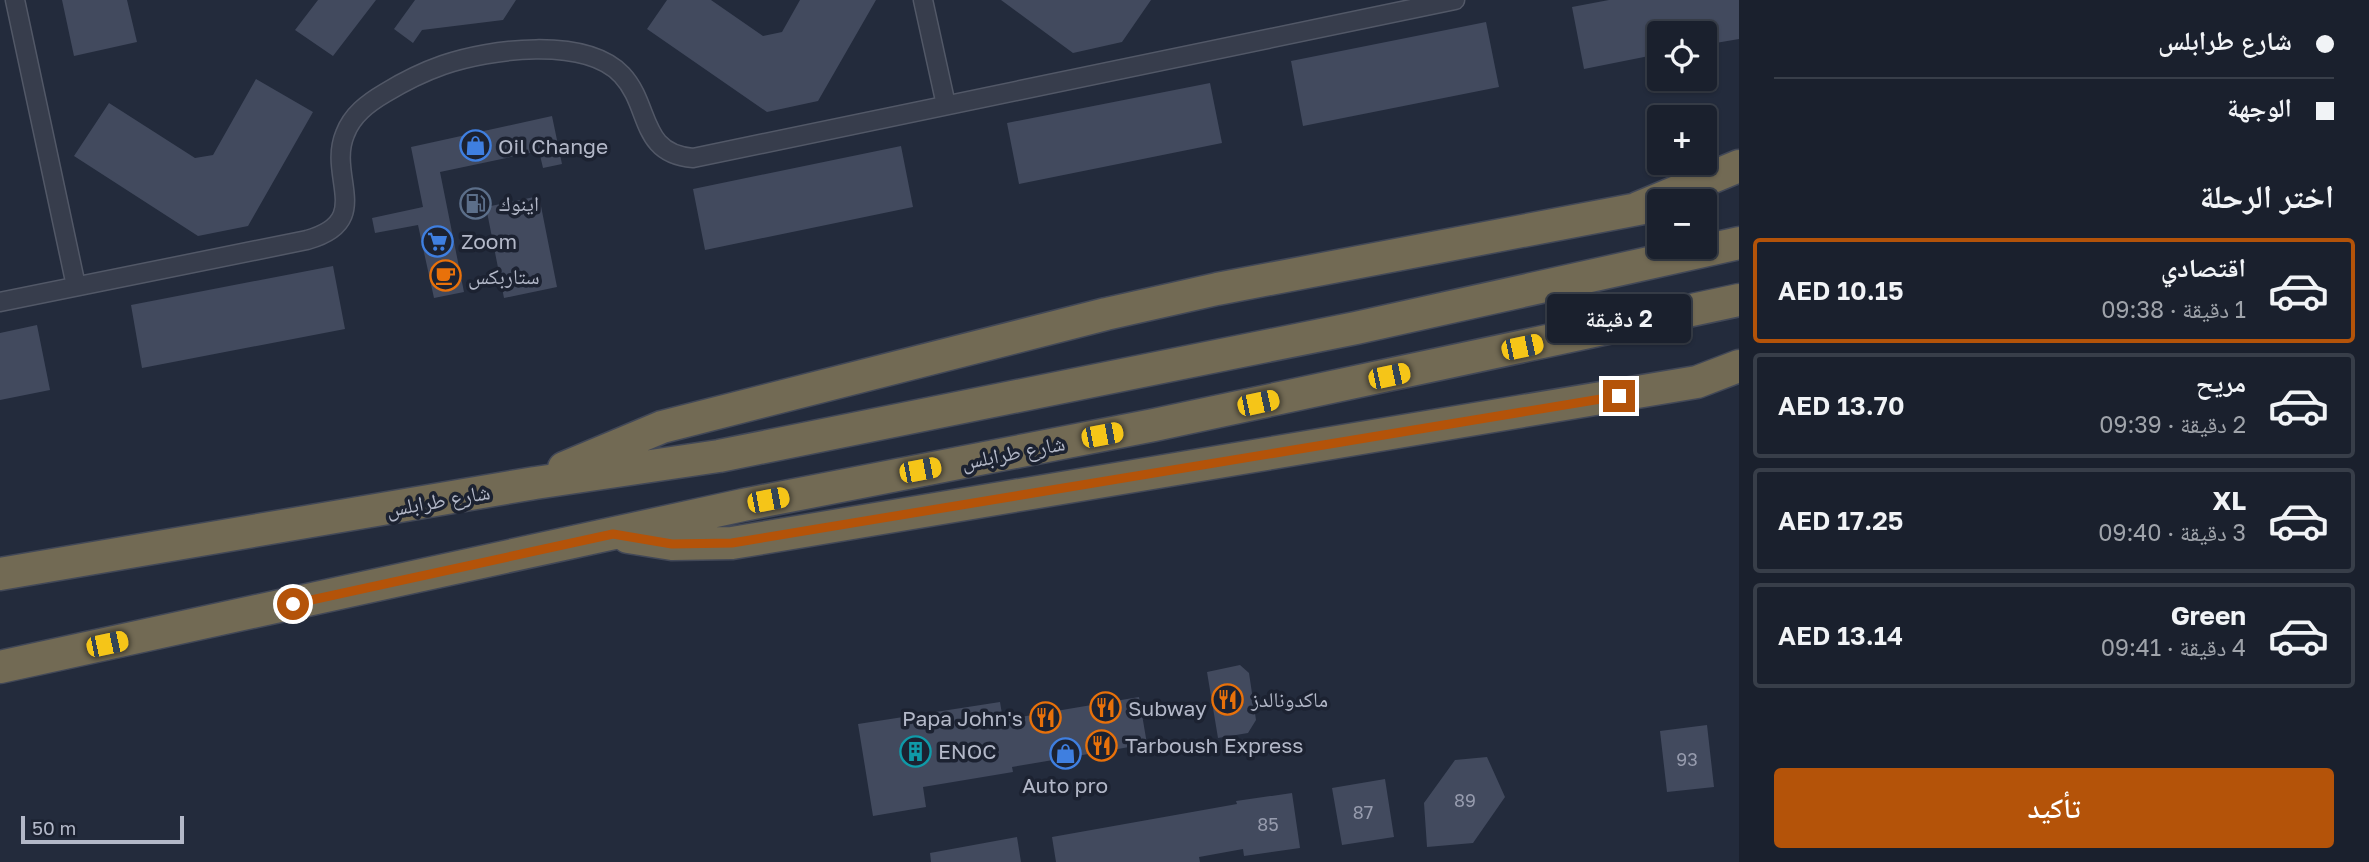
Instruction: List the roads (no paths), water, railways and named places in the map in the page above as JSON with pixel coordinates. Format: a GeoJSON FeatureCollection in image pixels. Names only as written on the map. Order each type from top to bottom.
{"type":"FeatureCollection","features":[{"type":"Feature","properties":{"kind":"highway"},"geometry":{"type":"LineString","coordinates":[[535,483],[597,453],[662,427],[1004,339],[1217,289],[1646,208],[1739,166]]}},
{"type":"Feature","properties":{"kind":"highway"},"geometry":{"type":"LineString","coordinates":[[1717,194],[1739,190]]}},
{"type":"Feature","properties":{"kind":"highway","name":"شارع طرابلس"},"geometry":{"type":"LineString","coordinates":[[0,574],[535,483],[719,456],[1356,328],[1739,243]]}},
{"type":"Feature","properties":{"kind":"highway","name":"شارع طرابلس"},"geometry":{"type":"LineString","coordinates":[[0,667],[743,505],[1168,422],[1739,300]]}},
{"type":"Feature","properties":{"kind":"highway"},"geometry":{"type":"LineString","coordinates":[[613,534],[672,544],[732,543],[1697,382],[1739,366]]}},
{"type":"Feature","properties":{"kind":"highway"},"geometry":{"type":"LineString","coordinates":[[1697,382],[1739,384]]}},
{"type":"Feature","properties":{"kind":"street"},"geometry":{"type":"LineString","coordinates":[[15,0],[76,286]]}},
{"type":"Feature","properties":{"kind":"street"},"geometry":{"type":"LineString","coordinates":[[923,0],[946,106]]}},
{"type":"Feature","properties":{"kind":"street"},"geometry":{"type":"LineString","coordinates":[[0,302],[307,240],[330,231],[339,222],[347,202],[341,149],[350,123],[370,102],[393,88],[442,65],[468,57],[495,52],[549,50],[600,60],[620,73],[628,82],[655,141],[672,154],[693,158],[1455,0]]}},
{"type":"Feature","properties":{"kind":"place","name":"Oil Change"},"geometry":{"type":"Point","coordinates":[475,146]}},
{"type":"Feature","properties":{"kind":"place","name":"اينوك"},"geometry":{"type":"Point","coordinates":[476,203]}},
{"type":"Feature","properties":{"kind":"place","name":"Zoom"},"geometry":{"type":"Point","coordinates":[438,241]}},
{"type":"Feature","properties":{"kind":"place","name":"ستاربكس"},"geometry":{"type":"Point","coordinates":[445,276]}},
{"type":"Feature","properties":{"kind":"place","name":"ماكدونالدز"},"geometry":{"type":"Point","coordinates":[1228,699]}},
{"type":"Feature","properties":{"kind":"place","name":"Subway"},"geometry":{"type":"Point","coordinates":[1105,708]}},
{"type":"Feature","properties":{"kind":"place","name":"Papa John's"},"geometry":{"type":"Point","coordinates":[1046,718]}},
{"type":"Feature","properties":{"kind":"place","name":"Tarboush Express"},"geometry":{"type":"Point","coordinates":[1102,745]}},
{"type":"Feature","properties":{"kind":"place","name":"ENOC"},"geometry":{"type":"Point","coordinates":[915,751]}},
{"type":"Feature","properties":{"kind":"place","name":"Auto pro"},"geometry":{"type":"Point","coordinates":[1065,753]}}]}
